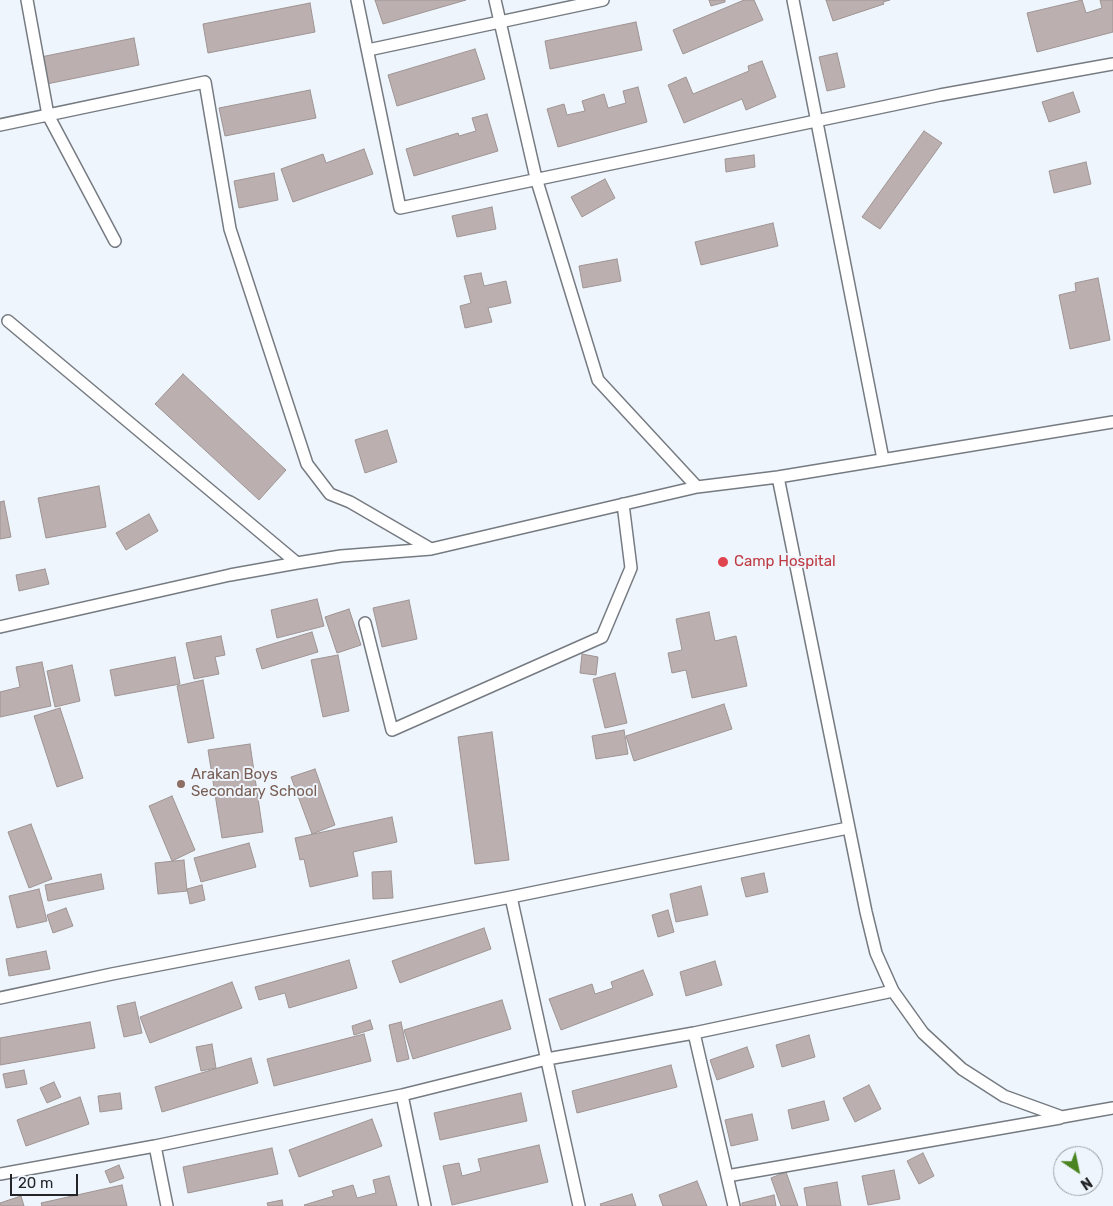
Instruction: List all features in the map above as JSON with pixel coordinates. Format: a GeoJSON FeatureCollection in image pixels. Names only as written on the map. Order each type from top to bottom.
{"type":"FeatureCollection","features":[{"type":"Feature","properties":{"kind":"lane"},"geometry":{"type":"LineString","coordinates":[[26,0],[48,115],[115,241]]}},
{"type":"Feature","properties":{"kind":"lane"},"geometry":{"type":"LineString","coordinates":[[357,0],[400,208],[536,178],[940,95],[1113,64]]}},
{"type":"Feature","properties":{"kind":"lane"},"geometry":{"type":"LineString","coordinates":[[495,0],[536,178],[598,380],[697,487]]}},
{"type":"Feature","properties":{"kind":"lane"},"geometry":{"type":"LineString","coordinates":[[368,50],[603,0]]}},
{"type":"Feature","properties":{"kind":"lane"},"geometry":{"type":"LineString","coordinates":[[793,0],[883,459]]}},
{"type":"Feature","properties":{"kind":"lane"},"geometry":{"type":"LineString","coordinates":[[0,125],[205,82],[230,229],[307,464],[330,494],[350,502],[431,548]]}},
{"type":"Feature","properties":{"kind":"lane"},"geometry":{"type":"LineString","coordinates":[[8,321],[297,563]]}},
{"type":"Feature","properties":{"kind":"lane"},"geometry":{"type":"LineString","coordinates":[[0,627],[230,575],[341,556],[431,548],[697,487],[778,477],[1113,422]]}},
{"type":"Feature","properties":{"kind":"lane"},"geometry":{"type":"LineString","coordinates":[[778,477],[848,828],[876,953],[894,991],[923,1034],[962,1069],[1004,1096],[1062,1117]]}},
{"type":"Feature","properties":{"kind":"lane"},"geometry":{"type":"LineString","coordinates":[[365,622],[392,730],[602,638],[631,568],[623,504]]}},
{"type":"Feature","properties":{"kind":"lane"},"geometry":{"type":"LineString","coordinates":[[0,998],[112,974],[510,897],[848,828]]}},
{"type":"Feature","properties":{"kind":"lane"},"geometry":{"type":"LineString","coordinates":[[510,897],[579,1206]]}},
{"type":"Feature","properties":{"kind":"lane"},"geometry":{"type":"LineString","coordinates":[[0,1174],[155,1146],[402,1094],[547,1060],[694,1033],[894,991]]}},
{"type":"Feature","properties":{"kind":"lane"},"geometry":{"type":"LineString","coordinates":[[694,1033],[734,1206]]}},
{"type":"Feature","properties":{"kind":"lane"},"geometry":{"type":"LineString","coordinates":[[402,1094],[425,1206]]}},
{"type":"Feature","properties":{"kind":"lane"},"geometry":{"type":"LineString","coordinates":[[727,1176],[1113,1108]]}},
{"type":"Feature","properties":{"kind":"lane"},"geometry":{"type":"LineString","coordinates":[[155,1146],[167,1206]]}},
{"type":"Feature","properties":{"kind":"building"},"geometry":{"type":"Polygon","coordinates":[[[375,0],[466,0],[383,24],[375,0]]]}},
{"type":"Feature","properties":{"kind":"building"},"geometry":{"type":"Polygon","coordinates":[[[709,0],[725,0],[725,2],[711,6],[709,0]]]}},
{"type":"Feature","properties":{"kind":"building"},"geometry":{"type":"Polygon","coordinates":[[[744,0],[754,0],[763,20],[683,54],[673,30],[744,0]]]}},
{"type":"Feature","properties":{"kind":"building"},"geometry":{"type":"Polygon","coordinates":[[[826,0],[890,0],[883,2],[884,4],[833,21],[826,0]]]}},
{"type":"Feature","properties":{"kind":"building"},"geometry":{"type":"Polygon","coordinates":[[[1082,0],[1086,13],[1102,8],[1100,0],[1113,0],[1113,32],[1037,52],[1027,13],[1082,0]]]}},
{"type":"Feature","properties":{"kind":"building"},"geometry":{"type":"Polygon","coordinates":[[[310,3],[315,32],[208,53],[203,24],[310,3]]]}},
{"type":"Feature","properties":{"kind":"building"},"geometry":{"type":"Polygon","coordinates":[[[636,22],[642,50],[550,69],[545,41],[636,22]]]}},
{"type":"Feature","properties":{"kind":"building"},"geometry":{"type":"Polygon","coordinates":[[[134,38],[139,65],[37,86],[31,59],[134,38]]]}},
{"type":"Feature","properties":{"kind":"building"},"geometry":{"type":"Polygon","coordinates":[[[475,49],[485,79],[397,106],[388,75],[475,49]]]}},
{"type":"Feature","properties":{"kind":"building"},"geometry":{"type":"Polygon","coordinates":[[[837,53],[845,87],[827,91],[819,57],[837,53]]]}},
{"type":"Feature","properties":{"kind":"building"},"geometry":{"type":"Polygon","coordinates":[[[762,61],[776,97],[746,110],[742,99],[684,123],[668,85],[686,77],[693,94],[749,71],[748,66],[762,61]]]}},
{"type":"Feature","properties":{"kind":"building"},"geometry":{"type":"Polygon","coordinates":[[[638,87],[647,122],[558,147],[547,109],[564,104],[567,115],[585,111],[582,101],[604,94],[608,108],[626,103],[623,91],[638,87]]]}},
{"type":"Feature","properties":{"kind":"building"},"geometry":{"type":"Polygon","coordinates":[[[310,90],[316,118],[225,136],[219,108],[310,90]]]}},
{"type":"Feature","properties":{"kind":"building"},"geometry":{"type":"Polygon","coordinates":[[[1073,92],[1080,112],[1049,122],[1042,102],[1073,92]]]}},
{"type":"Feature","properties":{"kind":"building"},"geometry":{"type":"Polygon","coordinates":[[[487,114],[498,151],[414,176],[406,149],[458,133],[459,136],[476,131],[472,118],[487,114]]]}},
{"type":"Feature","properties":{"kind":"building"},"geometry":{"type":"Polygon","coordinates":[[[924,131],[942,143],[880,229],[862,217],[924,131]]]}},
{"type":"Feature","properties":{"kind":"building"},"geometry":{"type":"Polygon","coordinates":[[[364,149],[373,174],[293,202],[281,169],[323,154],[326,163],[364,149]]]}},
{"type":"Feature","properties":{"kind":"building"},"geometry":{"type":"Polygon","coordinates":[[[754,155],[755,167],[726,172],[725,159],[754,155]]]}},
{"type":"Feature","properties":{"kind":"building"},"geometry":{"type":"Polygon","coordinates":[[[1086,162],[1091,184],[1054,193],[1049,171],[1086,162]]]}},
{"type":"Feature","properties":{"kind":"building"},"geometry":{"type":"Polygon","coordinates":[[[274,173],[278,200],[239,208],[234,181],[274,173]]]}},
{"type":"Feature","properties":{"kind":"building"},"geometry":{"type":"Polygon","coordinates":[[[605,179],[615,198],[582,217],[571,197],[605,179]]]}},
{"type":"Feature","properties":{"kind":"building"},"geometry":{"type":"Polygon","coordinates":[[[492,207],[496,229],[457,237],[452,216],[492,207]]]}},
{"type":"Feature","properties":{"kind":"building"},"geometry":{"type":"Polygon","coordinates":[[[773,223],[778,246],[701,265],[695,242],[773,223]]]}},
{"type":"Feature","properties":{"kind":"building"},"geometry":{"type":"Polygon","coordinates":[[[617,259],[621,281],[583,288],[579,266],[617,259]]]}},
{"type":"Feature","properties":{"kind":"building"},"geometry":{"type":"Polygon","coordinates":[[[481,273],[484,286],[506,281],[511,303],[488,308],[492,322],[465,328],[460,306],[471,303],[464,276],[481,273]]]}},
{"type":"Feature","properties":{"kind":"building"},"geometry":{"type":"Polygon","coordinates":[[[1098,278],[1110,340],[1070,349],[1059,295],[1076,291],[1075,283],[1098,278]]]}},
{"type":"Feature","properties":{"kind":"building"},"geometry":{"type":"Polygon","coordinates":[[[183,374],[286,470],[259,500],[155,404],[183,374]]]}},
{"type":"Feature","properties":{"kind":"building"},"geometry":{"type":"Polygon","coordinates":[[[387,430],[397,462],[365,473],[355,440],[387,430]]]}},
{"type":"Feature","properties":{"kind":"building"},"geometry":{"type":"Polygon","coordinates":[[[99,486],[106,527],[46,538],[38,498],[99,486]]]}},
{"type":"Feature","properties":{"kind":"building"},"geometry":{"type":"Polygon","coordinates":[[[4,501],[11,537],[0,539],[0,502],[4,501]]]}},
{"type":"Feature","properties":{"kind":"building"},"geometry":{"type":"Polygon","coordinates":[[[149,514],[158,531],[126,550],[116,533],[149,514]]]}},
{"type":"Feature","properties":{"kind":"building"},"geometry":{"type":"Polygon","coordinates":[[[45,569],[49,584],[19,591],[16,575],[45,569]]]}},
{"type":"Feature","properties":{"kind":"building"},"geometry":{"type":"Polygon","coordinates":[[[317,599],[324,626],[277,638],[271,610],[317,599]]]}},
{"type":"Feature","properties":{"kind":"building"},"geometry":{"type":"Polygon","coordinates":[[[409,600],[417,639],[382,647],[373,608],[409,600]]]}},
{"type":"Feature","properties":{"kind":"building"},"geometry":{"type":"Polygon","coordinates":[[[349,609],[361,645],[337,653],[325,617],[349,609]]]}},
{"type":"Feature","properties":{"kind":"building"},"geometry":{"type":"Polygon","coordinates":[[[709,612],[715,641],[736,636],[747,686],[692,698],[686,670],[672,673],[668,653],[682,650],[676,619],[709,612]]]}},
{"type":"Feature","properties":{"kind":"building"},"geometry":{"type":"Polygon","coordinates":[[[312,632],[318,652],[262,669],[256,649],[312,632]]]}},
{"type":"Feature","properties":{"kind":"building"},"geometry":{"type":"Polygon","coordinates":[[[221,636],[225,655],[215,657],[219,674],[194,679],[186,643],[221,636]]]}},
{"type":"Feature","properties":{"kind":"building"},"geometry":{"type":"Polygon","coordinates":[[[582,654],[598,657],[596,675],[580,673],[582,654]]]}},
{"type":"Feature","properties":{"kind":"building"},"geometry":{"type":"Polygon","coordinates":[[[338,655],[349,711],[323,717],[311,660],[338,655]]]}},
{"type":"Feature","properties":{"kind":"building"},"geometry":{"type":"Polygon","coordinates":[[[175,657],[180,684],[115,696],[110,670],[175,657]]]}},
{"type":"Feature","properties":{"kind":"building"},"geometry":{"type":"Polygon","coordinates":[[[42,662],[51,706],[0,717],[0,692],[20,687],[16,667],[42,662]]]}},
{"type":"Feature","properties":{"kind":"building"},"geometry":{"type":"Polygon","coordinates":[[[72,665],[80,701],[55,707],[47,671],[72,665]]]}},
{"type":"Feature","properties":{"kind":"building"},"geometry":{"type":"Polygon","coordinates":[[[615,673],[627,723],[605,728],[593,679],[615,673]]]}},
{"type":"Feature","properties":{"kind":"building"},"geometry":{"type":"Polygon","coordinates":[[[203,680],[214,738],[188,743],[177,686],[203,680]]]}},
{"type":"Feature","properties":{"kind":"building"},"geometry":{"type":"Polygon","coordinates":[[[724,704],[732,729],[634,761],[626,736],[724,704]]]}},
{"type":"Feature","properties":{"kind":"building"},"geometry":{"type":"Polygon","coordinates":[[[60,708],[83,778],[57,787],[34,716],[60,708]]]}},
{"type":"Feature","properties":{"kind":"building"},"geometry":{"type":"Polygon","coordinates":[[[624,730],[628,754],[596,759],[592,736],[624,730]]]}},
{"type":"Feature","properties":{"kind":"building"},"geometry":{"type":"Polygon","coordinates":[[[492,732],[509,860],[475,864],[458,737],[492,732]]]}},
{"type":"Feature","properties":{"kind":"building"},"geometry":{"type":"Polygon","coordinates":[[[250,744],[263,832],[222,838],[208,750],[250,744]]]}},
{"type":"Feature","properties":{"kind":"building"},"geometry":{"type":"Polygon","coordinates":[[[315,769],[335,825],[312,834],[291,777],[315,769]]]}},
{"type":"Feature","properties":{"kind":"building"},"geometry":{"type":"Polygon","coordinates":[[[172,796],[195,850],[172,861],[149,806],[172,796]]]}},
{"type":"Feature","properties":{"kind":"building"},"geometry":{"type":"Polygon","coordinates":[[[392,817],[397,842],[353,852],[358,876],[310,887],[304,859],[300,860],[295,838],[392,817]]]}},
{"type":"Feature","properties":{"kind":"building"},"geometry":{"type":"Polygon","coordinates":[[[31,824],[52,879],[29,888],[8,832],[31,824]]]}},
{"type":"Feature","properties":{"kind":"building"},"geometry":{"type":"Polygon","coordinates":[[[249,843],[256,867],[201,882],[194,858],[249,843]]]}},
{"type":"Feature","properties":{"kind":"building"},"geometry":{"type":"Polygon","coordinates":[[[184,860],[187,891],[158,894],[155,863],[184,860]]]}},
{"type":"Feature","properties":{"kind":"building"},"geometry":{"type":"Polygon","coordinates":[[[391,871],[393,898],[373,899],[372,872],[391,871]]]}},
{"type":"Feature","properties":{"kind":"building"},"geometry":{"type":"Polygon","coordinates":[[[764,873],[768,892],[746,897],[741,878],[764,873]]]}},
{"type":"Feature","properties":{"kind":"building"},"geometry":{"type":"Polygon","coordinates":[[[101,874],[104,889],[48,901],[45,885],[101,874]]]}},
{"type":"Feature","properties":{"kind":"building"},"geometry":{"type":"Polygon","coordinates":[[[202,885],[205,900],[190,904],[187,889],[202,885]]]}},
{"type":"Feature","properties":{"kind":"building"},"geometry":{"type":"Polygon","coordinates":[[[701,886],[708,915],[676,922],[670,894],[701,886]]]}},
{"type":"Feature","properties":{"kind":"building"},"geometry":{"type":"Polygon","coordinates":[[[39,889],[47,921],[17,928],[9,896],[39,889]]]}},
{"type":"Feature","properties":{"kind":"building"},"geometry":{"type":"Polygon","coordinates":[[[66,908],[73,926],[53,933],[47,915],[66,908]]]}},
{"type":"Feature","properties":{"kind":"building"},"geometry":{"type":"Polygon","coordinates":[[[668,910],[674,932],[658,937],[652,915],[668,910]]]}},
{"type":"Feature","properties":{"kind":"building"},"geometry":{"type":"Polygon","coordinates":[[[484,928],[491,949],[400,983],[392,961],[484,928]]]}},
{"type":"Feature","properties":{"kind":"building"},"geometry":{"type":"Polygon","coordinates":[[[46,951],[50,969],[9,976],[6,959],[46,951]]]}},
{"type":"Feature","properties":{"kind":"building"},"geometry":{"type":"Polygon","coordinates":[[[349,960],[357,988],[289,1008],[285,993],[259,1000],[255,987],[349,960]]]}},
{"type":"Feature","properties":{"kind":"building"},"geometry":{"type":"Polygon","coordinates":[[[715,961],[722,985],[686,996],[680,972],[715,961]]]}},
{"type":"Feature","properties":{"kind":"building"},"geometry":{"type":"Polygon","coordinates":[[[643,970],[653,995],[561,1030],[549,999],[592,984],[595,994],[613,988],[611,982],[643,970]]]}},
{"type":"Feature","properties":{"kind":"building"},"geometry":{"type":"Polygon","coordinates":[[[232,982],[242,1008],[150,1043],[140,1017],[232,982]]]}},
{"type":"Feature","properties":{"kind":"building"},"geometry":{"type":"Polygon","coordinates":[[[502,1000],[511,1029],[413,1059],[404,1030],[502,1000]]]}},
{"type":"Feature","properties":{"kind":"building"},"geometry":{"type":"Polygon","coordinates":[[[135,1002],[142,1033],[124,1037],[117,1006],[135,1002]]]}},
{"type":"Feature","properties":{"kind":"building"},"geometry":{"type":"Polygon","coordinates":[[[370,1020],[373,1029],[354,1035],[352,1026],[370,1020]]]}},
{"type":"Feature","properties":{"kind":"building"},"geometry":{"type":"Polygon","coordinates":[[[90,1022],[95,1048],[0,1065],[0,1038],[90,1022]]]}},
{"type":"Feature","properties":{"kind":"building"},"geometry":{"type":"Polygon","coordinates":[[[401,1022],[409,1059],[397,1062],[389,1025],[401,1022]]]}},
{"type":"Feature","properties":{"kind":"building"},"geometry":{"type":"Polygon","coordinates":[[[364,1034],[371,1061],[274,1086],[267,1059],[364,1034]]]}},
{"type":"Feature","properties":{"kind":"building"},"geometry":{"type":"Polygon","coordinates":[[[809,1035],[815,1057],[782,1067],[776,1045],[809,1035]]]}},
{"type":"Feature","properties":{"kind":"building"},"geometry":{"type":"Polygon","coordinates":[[[212,1044],[216,1068],[201,1071],[196,1047],[212,1044]]]}},
{"type":"Feature","properties":{"kind":"building"},"geometry":{"type":"Polygon","coordinates":[[[747,1047],[754,1067],[717,1080],[710,1060],[747,1047]]]}},
{"type":"Feature","properties":{"kind":"building"},"geometry":{"type":"Polygon","coordinates":[[[251,1058],[258,1083],[162,1112],[155,1087],[251,1058]]]}},
{"type":"Feature","properties":{"kind":"building"},"geometry":{"type":"Polygon","coordinates":[[[671,1065],[677,1087],[577,1113],[572,1091],[671,1065]]]}},
{"type":"Feature","properties":{"kind":"building"},"geometry":{"type":"Polygon","coordinates":[[[24,1070],[27,1084],[6,1088],[3,1074],[24,1070]]]}},
{"type":"Feature","properties":{"kind":"building"},"geometry":{"type":"Polygon","coordinates":[[[54,1082],[61,1097],[47,1103],[40,1088],[54,1082]]]}},
{"type":"Feature","properties":{"kind":"building"},"geometry":{"type":"Polygon","coordinates":[[[869,1085],[881,1109],[855,1122],[843,1098],[869,1085]]]}},
{"type":"Feature","properties":{"kind":"building"},"geometry":{"type":"Polygon","coordinates":[[[120,1093],[122,1109],[100,1112],[98,1096],[120,1093]]]}},
{"type":"Feature","properties":{"kind":"building"},"geometry":{"type":"Polygon","coordinates":[[[521,1093],[527,1121],[440,1140],[434,1113],[521,1093]]]}},
{"type":"Feature","properties":{"kind":"building"},"geometry":{"type":"Polygon","coordinates":[[[80,1097],[89,1124],[26,1146],[17,1120],[80,1097]]]}},
{"type":"Feature","properties":{"kind":"building"},"geometry":{"type":"Polygon","coordinates":[[[824,1101],[829,1120],[792,1129],[788,1110],[824,1101]]]}},
{"type":"Feature","properties":{"kind":"building"},"geometry":{"type":"Polygon","coordinates":[[[752,1114],[758,1140],[731,1146],[725,1120],[752,1114]]]}},
{"type":"Feature","properties":{"kind":"building"},"geometry":{"type":"Polygon","coordinates":[[[372,1119],[382,1146],[299,1177],[289,1150],[372,1119]]]}},
{"type":"Feature","properties":{"kind":"building"},"geometry":{"type":"Polygon","coordinates":[[[539,1145],[548,1182],[452,1205],[443,1166],[459,1163],[462,1176],[481,1171],[478,1159],[539,1145]]]}},
{"type":"Feature","properties":{"kind":"building"},"geometry":{"type":"Polygon","coordinates":[[[272,1148],[278,1174],[188,1193],[183,1167],[272,1148]]]}},
{"type":"Feature","properties":{"kind":"building"},"geometry":{"type":"Polygon","coordinates":[[[923,1153],[934,1176],[919,1184],[907,1161],[923,1153]]]}},
{"type":"Feature","properties":{"kind":"building"},"geometry":{"type":"Polygon","coordinates":[[[119,1165],[124,1178],[110,1183],[105,1171],[119,1165]]]}},
{"type":"Feature","properties":{"kind":"building"},"geometry":{"type":"Polygon","coordinates":[[[894,1170],[900,1199],[868,1205],[862,1176],[894,1170]]]}},
{"type":"Feature","properties":{"kind":"building"},"geometry":{"type":"Polygon","coordinates":[[[786,1172],[798,1206],[781,1206],[771,1178],[786,1172]]]}},
{"type":"Feature","properties":{"kind":"building"},"geometry":{"type":"Polygon","coordinates":[[[389,1176],[397,1206],[304,1205],[334,1196],[332,1191],[353,1185],[357,1198],[376,1193],[373,1180],[389,1176]]]}},
{"type":"Feature","properties":{"kind":"building"},"geometry":{"type":"Polygon","coordinates":[[[697,1181],[707,1206],[663,1206],[659,1195],[697,1181]]]}},
{"type":"Feature","properties":{"kind":"building"},"geometry":{"type":"Polygon","coordinates":[[[837,1182],[841,1206],[807,1206],[804,1188],[837,1182]]]}},
{"type":"Feature","properties":{"kind":"building"},"geometry":{"type":"Polygon","coordinates":[[[122,1185],[127,1206],[42,1206],[41,1203],[122,1185]]]}},
{"type":"Feature","properties":{"kind":"building"},"geometry":{"type":"Polygon","coordinates":[[[632,1194],[636,1206],[601,1206],[600,1204],[632,1194]]]}},
{"type":"Feature","properties":{"kind":"building"},"geometry":{"type":"Polygon","coordinates":[[[774,1195],[776,1206],[742,1206],[742,1203],[774,1195]]]}},
{"type":"Feature","properties":{"kind":"building"},"geometry":{"type":"Polygon","coordinates":[[[21,1196],[24,1206],[0,1206],[0,1203],[21,1196]]]}},
{"type":"Feature","properties":{"kind":"building"},"geometry":{"type":"Polygon","coordinates":[[[282,1200],[283,1206],[268,1206],[267,1203],[282,1200]]]}},
{"type":"Feature","properties":{"kind":"place","name":"Camp Hospital"},"geometry":{"type":"Point","coordinates":[723,562]}},
{"type":"Feature","properties":{"kind":"place","name":"Arakan Boys Secondary School"},"geometry":{"type":"Point","coordinates":[181,784]}}]}
